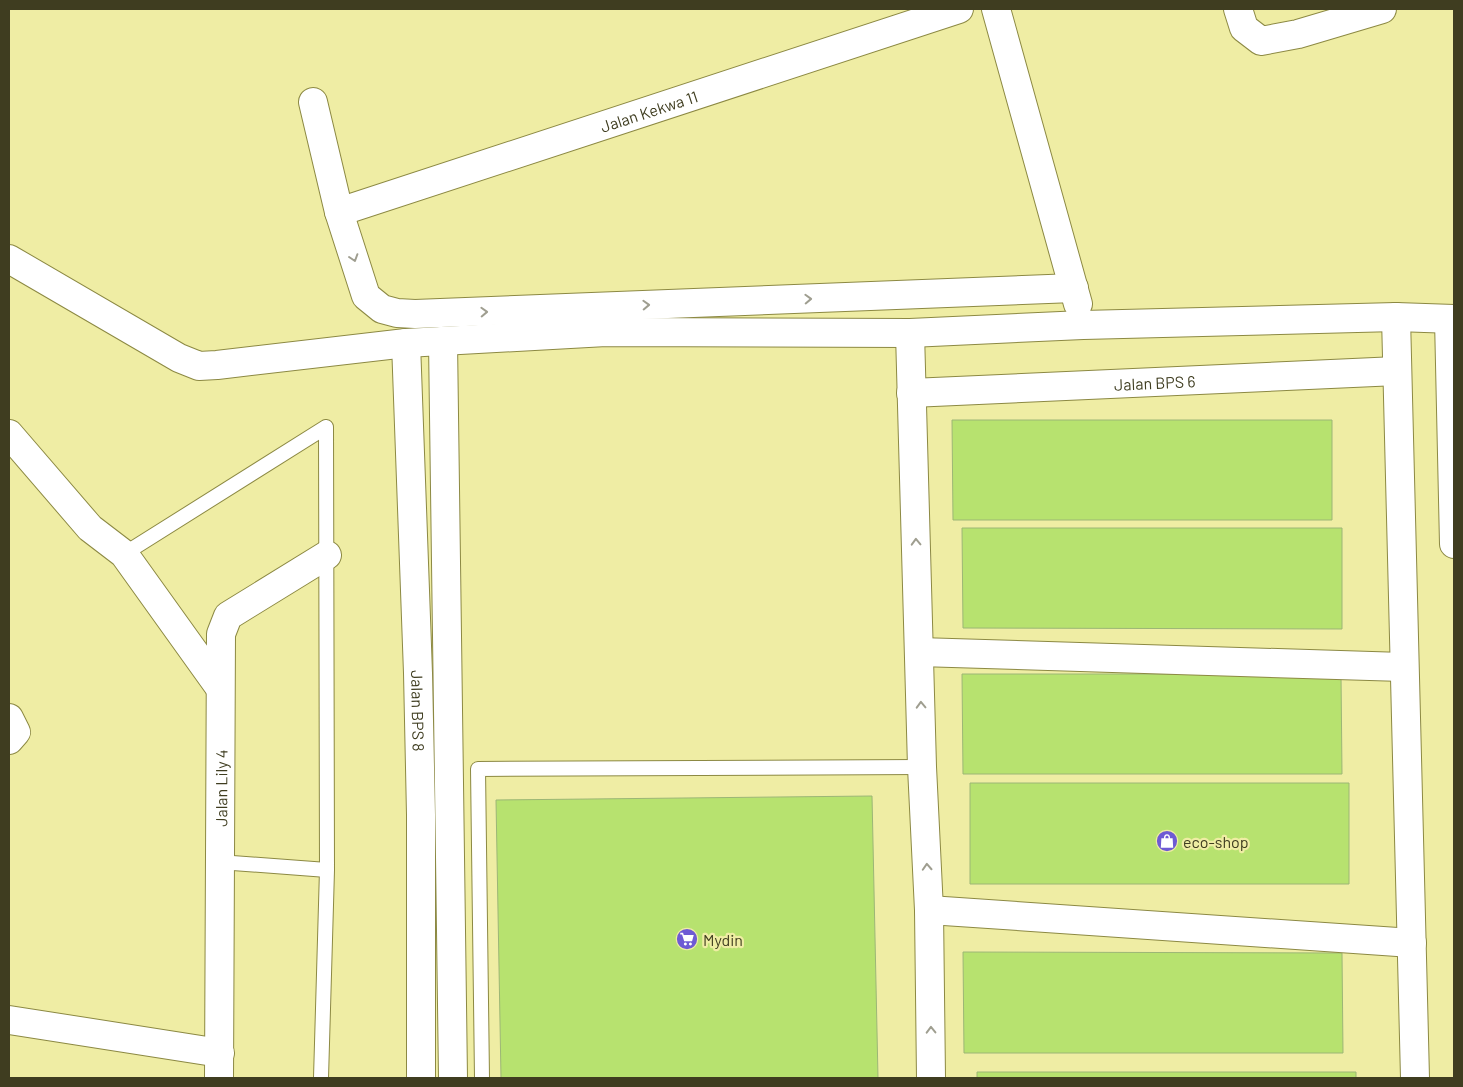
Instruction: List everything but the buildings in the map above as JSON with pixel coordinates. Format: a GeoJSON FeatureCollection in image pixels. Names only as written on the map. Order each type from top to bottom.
{"type":"FeatureCollection","features":[{"type":"Feature","properties":{"kind":"street","name":"Jalan Kekwa 11"},"geometry":{"type":"LineString","coordinates":[[339,212],[959,9]]}},
{"type":"Feature","properties":{"kind":"street"},"geometry":{"type":"LineString","coordinates":[[996,9],[1083,325]]}},
{"type":"Feature","properties":{"kind":"street"},"geometry":{"type":"LineString","coordinates":[[1241,18],[1261,41],[1298,34],[1382,9]]}},
{"type":"Feature","properties":{"kind":"street"},"geometry":{"type":"LineString","coordinates":[[313,102],[339,212],[366,296],[382,309],[397,314],[1074,288]]}},
{"type":"Feature","properties":{"kind":"street"},"geometry":{"type":"LineString","coordinates":[[9,261],[179,358],[199,366],[406,343],[606,332],[910,333],[1083,325],[1396,317],[1452,319],[1454,544]]}},
{"type":"Feature","properties":{"kind":"street"},"geometry":{"type":"LineString","coordinates":[[1396,317],[1403,667],[1415,1078]]}},
{"type":"Feature","properties":{"kind":"street"},"geometry":{"type":"LineString","coordinates":[[910,333],[922,767],[929,910],[931,1078]]}},
{"type":"Feature","properties":{"kind":"street"},"geometry":{"type":"LineString","coordinates":[[443,341],[453,1078]]}},
{"type":"Feature","properties":{"kind":"street","name":"Jalan BPS 8"},"geometry":{"type":"LineString","coordinates":[[406,343],[418,673],[421,815],[420,1078]]}},
{"type":"Feature","properties":{"kind":"street","name":"Jalan BPS 6"},"geometry":{"type":"LineString","coordinates":[[911,393],[1397,371]]}},
{"type":"Feature","properties":{"kind":"street"},"geometry":{"type":"LineString","coordinates":[[9,434],[90,528],[124,554],[220,688]]}},
{"type":"Feature","properties":{"kind":"street","name":"Jalan Lily 4"},"geometry":{"type":"LineString","coordinates":[[219,1066],[221,634],[228,616],[327,555]]}},
{"type":"Feature","properties":{"kind":"street"},"geometry":{"type":"LineString","coordinates":[[919,652],[1403,667]]}},
{"type":"Feature","properties":{"kind":"street"},"geometry":{"type":"LineString","coordinates":[[929,910],[1412,943]]}},
{"type":"Feature","properties":{"kind":"street"},"geometry":{"type":"LineString","coordinates":[[9,1020],[219,1066]]}},
{"type":"Feature","properties":{"kind":"lane"},"geometry":{"type":"LineString","coordinates":[[124,554],[326,427],[327,870],[321,1078]]}},
{"type":"Feature","properties":{"kind":"lane"},"geometry":{"type":"LineString","coordinates":[[482,1078],[478,769],[922,767]]}},
{"type":"Feature","properties":{"kind":"lane"},"geometry":{"type":"LineString","coordinates":[[219,862],[327,870]]}},
{"type":"Feature","properties":{"kind":"place","name":"eco-shop"},"geometry":{"type":"Point","coordinates":[1167,841]}},
{"type":"Feature","properties":{"kind":"place","name":"Mydin"},"geometry":{"type":"Point","coordinates":[687,939]}}]}
